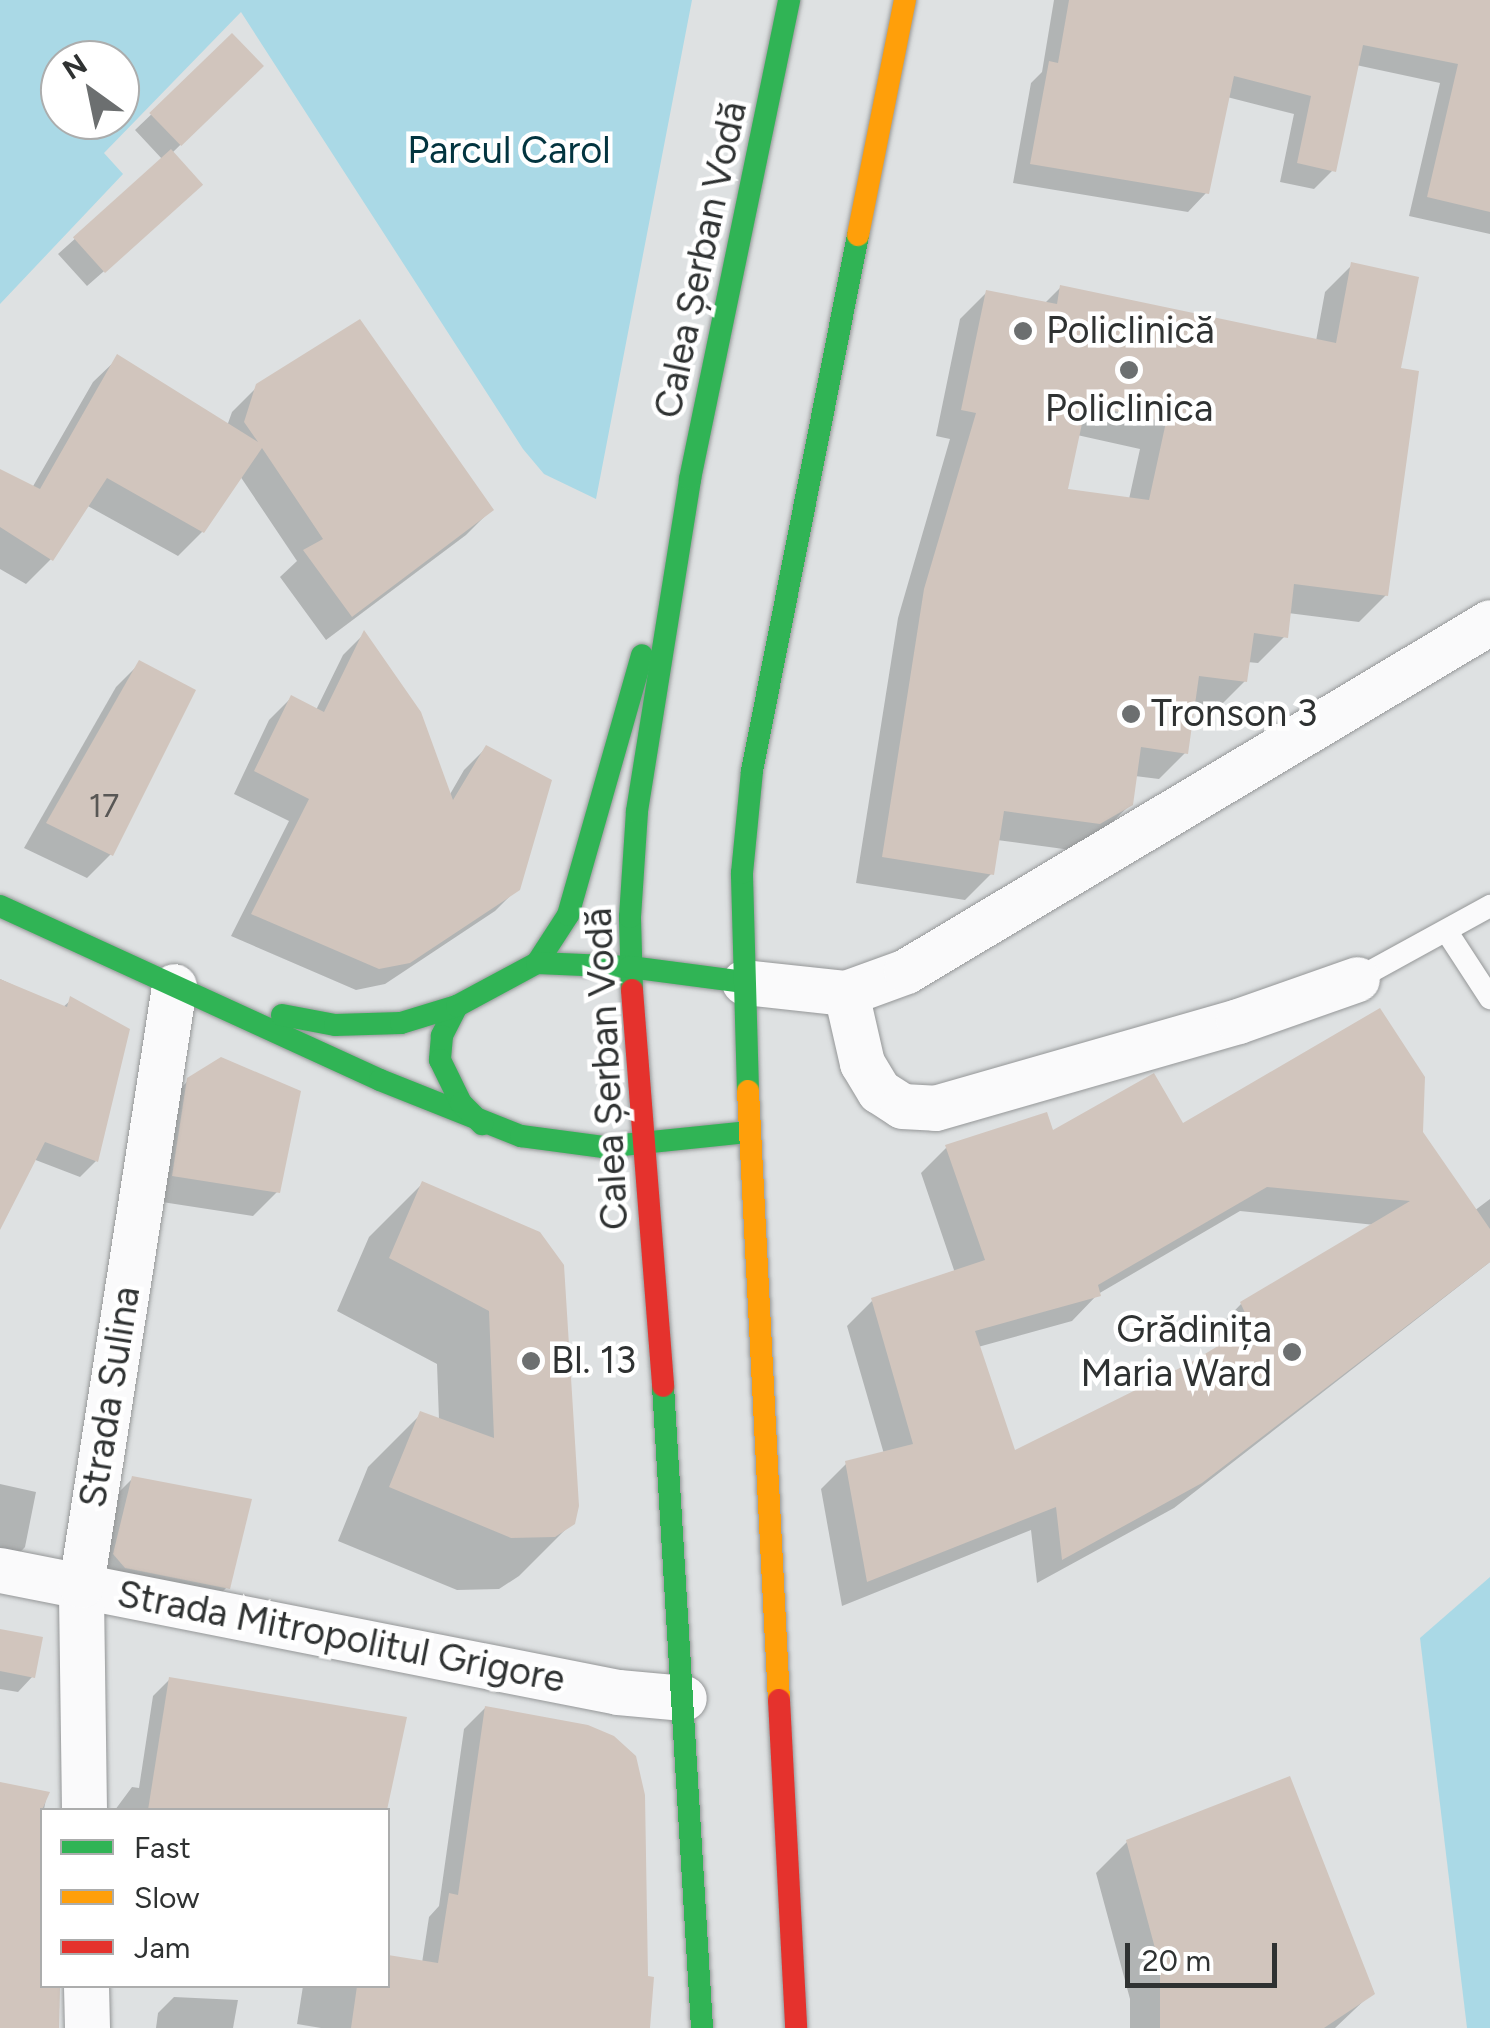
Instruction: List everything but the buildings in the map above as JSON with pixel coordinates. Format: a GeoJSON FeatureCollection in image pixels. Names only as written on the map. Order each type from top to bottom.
{"type":"FeatureCollection","features":[{"type":"Feature","properties":{"kind":"main road","name":"Calea Șerban Vodă"},"geometry":{"type":"LineString","coordinates":[[702,2028],[663,1372],[630,967],[637,811],[690,478],[790,0]]}},
{"type":"Feature","properties":{"kind":"main road"},"geometry":{"type":"LineString","coordinates":[[796,2028],[749,1132],[742,873],[752,772],[905,0]]}},
{"type":"Feature","properties":{"kind":"main road"},"geometry":{"type":"LineString","coordinates":[[174,986],[335,1025],[390,1025],[457,1006],[538,963],[568,915],[690,478]]}},
{"type":"Feature","properties":{"kind":"main road"},"geometry":{"type":"LineString","coordinates":[[0,906],[482,1124],[562,1145],[642,1145],[749,1132]]}},
{"type":"Feature","properties":{"kind":"main road"},"geometry":{"type":"LineString","coordinates":[[538,963],[630,967],[744,982]]}},
{"type":"Feature","properties":{"kind":"main road"},"geometry":{"type":"LineString","coordinates":[[457,1006],[442,1036],[440,1060],[461,1103],[482,1124]]}},
{"type":"Feature","properties":{"kind":"street"},"geometry":{"type":"LineString","coordinates":[[744,982],[846,992],[906,971],[1482,637]]}},
{"type":"Feature","properties":{"kind":"street"},"geometry":{"type":"LineString","coordinates":[[846,992],[862,1063],[879,1091],[902,1106],[935,1108],[1238,1020],[1357,978]]}},
{"type":"Feature","properties":{"kind":"street","name":"Strada Sulina"},"geometry":{"type":"LineString","coordinates":[[84,1808],[81,1586],[174,986]]}},
{"type":"Feature","properties":{"kind":"street","name":"Strada Mitropolitul Grigore"},"geometry":{"type":"LineString","coordinates":[[0,1570],[618,1692],[684,1698]]}},
{"type":"Feature","properties":{"kind":"street"},"geometry":{"type":"LineString","coordinates":[[86,1988],[87,2028]]}},
{"type":"Feature","properties":{"kind":"lane"},"geometry":{"type":"LineString","coordinates":[[1357,978],[1490,906]]}},
{"type":"Feature","properties":{"kind":"lane"},"geometry":{"type":"LineString","coordinates":[[1447,932],[1490,998]]}},
{"type":"Feature","properties":{"kind":"green space","name":"Parcul Carol"},"geometry":{"type":"Polygon","coordinates":[[[0,0],[692,0],[596,499],[544,474],[523,449],[241,12],[140,116],[140,40],[40,40],[40,140],[117,140],[104,153],[123,174],[0,304],[0,0]]]}},
{"type":"Feature","properties":{"kind":"green space"},"geometry":{"type":"Polygon","coordinates":[[[1490,1577],[1490,2028],[1467,2028],[1420,1638],[1490,1577]]]}},
{"type":"Feature","properties":{"kind":"traffic: fast"},"geometry":{"type":"LineString","coordinates":[[632,990],[630,917],[637,811],[690,479],[789,0]]}},
{"type":"Feature","properties":{"kind":"traffic: fast"},"geometry":{"type":"LineString","coordinates":[[748,1091],[742,873],[752,771],[858,235]]}},
{"type":"Feature","properties":{"kind":"traffic: fast"},"geometry":{"type":"LineString","coordinates":[[537,963],[568,915],[642,655]]}},
{"type":"Feature","properties":{"kind":"traffic: fast"},"geometry":{"type":"LineString","coordinates":[[0,906],[380,1080],[521,1136],[603,1147],[749,1132]]}},
{"type":"Feature","properties":{"kind":"traffic: fast"},"geometry":{"type":"LineString","coordinates":[[282,1015],[335,1025],[401,1023],[457,1006],[537,963],[630,967],[744,982]]}},
{"type":"Feature","properties":{"kind":"traffic: fast"},"geometry":{"type":"LineString","coordinates":[[457,1006],[442,1036],[440,1060],[461,1103],[482,1124]]}},
{"type":"Feature","properties":{"kind":"traffic: fast"},"geometry":{"type":"LineString","coordinates":[[663,1386],[702,2028]]}},
{"type":"Feature","properties":{"kind":"traffic: slow"},"geometry":{"type":"LineString","coordinates":[[858,235],[905,0]]}},
{"type":"Feature","properties":{"kind":"traffic: slow"},"geometry":{"type":"LineString","coordinates":[[748,1091],[779,1700]]}},
{"type":"Feature","properties":{"kind":"traffic: jam"},"geometry":{"type":"LineString","coordinates":[[632,990],[663,1386]]}},
{"type":"Feature","properties":{"kind":"traffic: jam"},"geometry":{"type":"LineString","coordinates":[[779,1700],[796,2028]]}},
{"type":"Feature","properties":{"kind":"place","name":"Policlinică"},"geometry":{"type":"Point","coordinates":[1023,331]}},
{"type":"Feature","properties":{"kind":"place","name":"Policlinica"},"geometry":{"type":"Point","coordinates":[1129,370]}},
{"type":"Feature","properties":{"kind":"place","name":"Tronson 3"},"geometry":{"type":"Point","coordinates":[1131,714]}},
{"type":"Feature","properties":{"kind":"place","name":"Grădinița Maria Ward"},"geometry":{"type":"Point","coordinates":[1292,1352]}},
{"type":"Feature","properties":{"kind":"place","name":"Bl. 13"},"geometry":{"type":"Point","coordinates":[531,1361]}}]}
